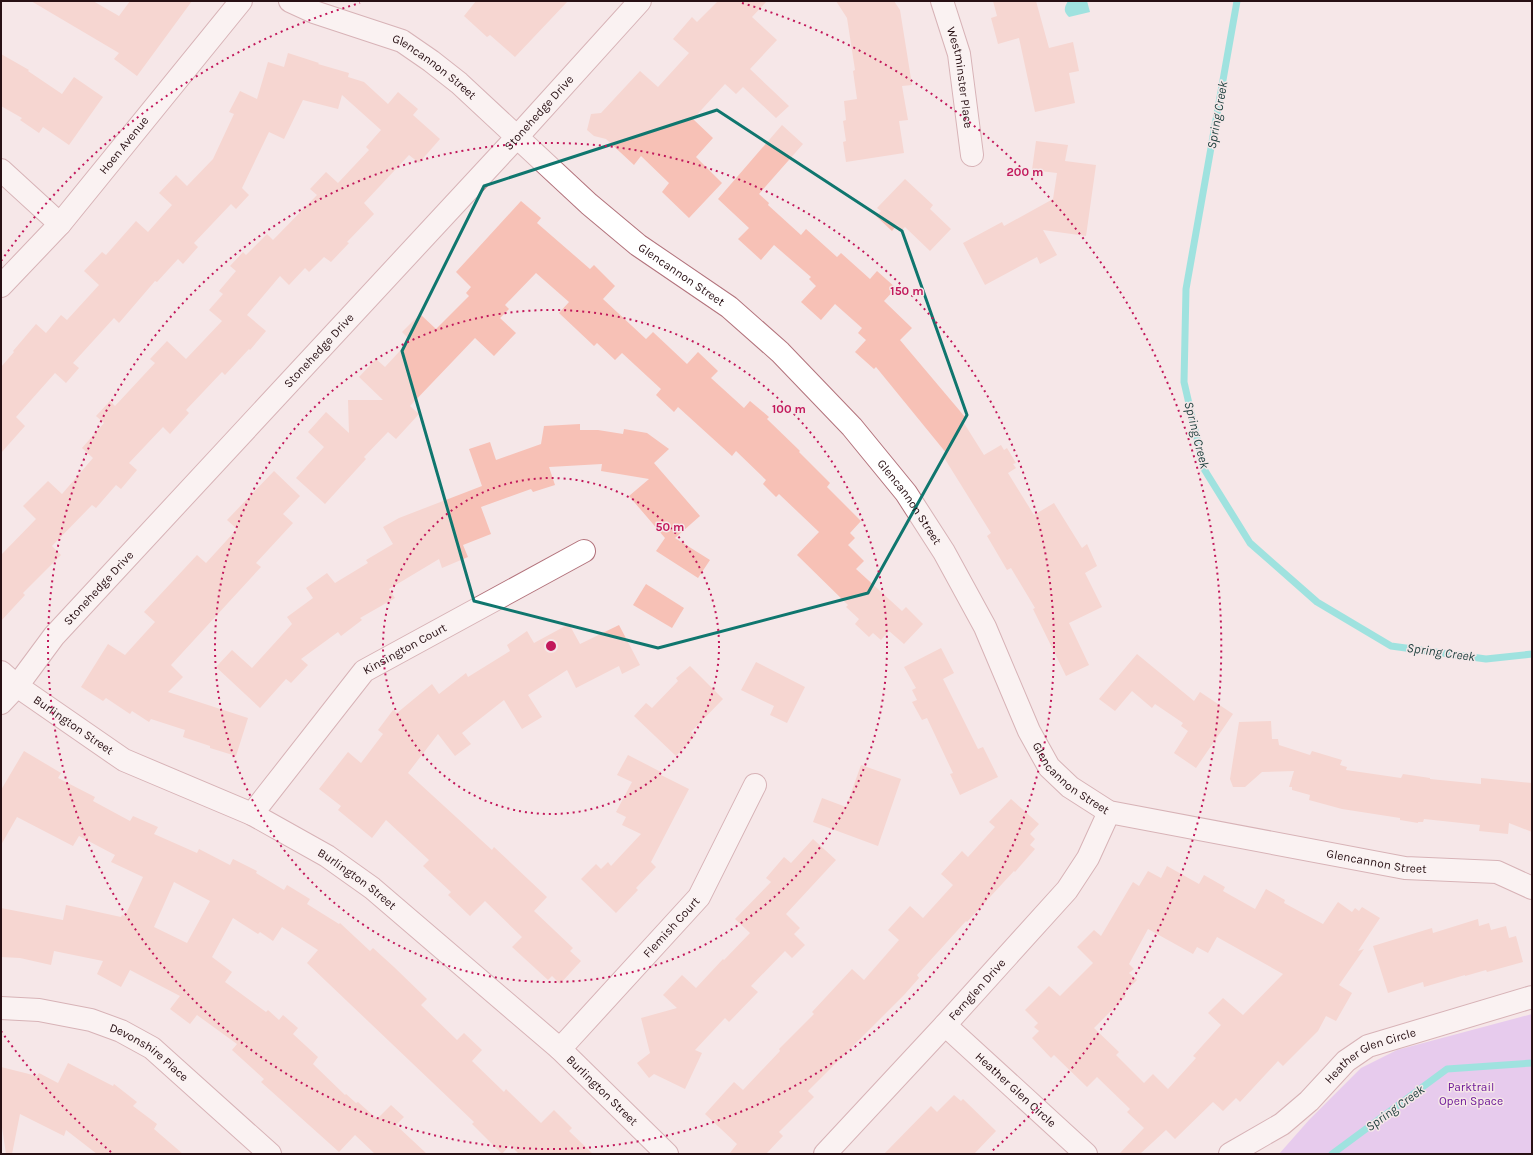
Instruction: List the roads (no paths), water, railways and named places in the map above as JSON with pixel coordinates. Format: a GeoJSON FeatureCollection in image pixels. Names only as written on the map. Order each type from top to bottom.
{"type":"FeatureCollection","features":[{"type":"Feature","properties":{"kind":"street","name":"Hoen Avenue"},"geometry":{"type":"LineString","coordinates":[[1,286],[60,224],[241,1]]}},
{"type":"Feature","properties":{"kind":"street","name":"Glencannon Street"},"geometry":{"type":"LineString","coordinates":[[290,1],[314,12],[402,41],[431,61],[459,83],[590,204],[638,245],[729,307],[780,352],[852,427],[906,493],[944,552],[984,628],[1029,731],[1050,767],[1070,787],[1109,812],[1405,868],[1497,872],[1532,888]]}},
{"type":"Feature","properties":{"kind":"street","name":"Stonehedge Drive"},"geometry":{"type":"LineString","coordinates":[[1,703],[17,686],[54,636],[517,137],[640,1]]}},
{"type":"Feature","properties":{"kind":"street","name":"Westminster Place"},"geometry":{"type":"LineString","coordinates":[[942,1],[958,54],[972,155]]}},
{"type":"Feature","properties":{"kind":"street"},"geometry":{"type":"LineString","coordinates":[[1,170],[60,224]]}},
{"type":"Feature","properties":{"kind":"street","name":"Kinsington Court"},"geometry":{"type":"LineString","coordinates":[[252,814],[364,672],[584,551]]}},
{"type":"Feature","properties":{"kind":"street","name":"Burlington Street"},"geometry":{"type":"LineString","coordinates":[[1,672],[17,686],[124,760],[252,814],[327,856],[372,888],[560,1049],[667,1154]]}},
{"type":"Feature","properties":{"kind":"street","name":"Flemish Court"},"geometry":{"type":"LineString","coordinates":[[560,1049],[699,897],[755,785]]}},
{"type":"Feature","properties":{"kind":"street","name":"Fernglen Drive"},"geometry":{"type":"LineString","coordinates":[[825,1154],[945,1025],[1067,890],[1088,858],[1109,812]]}},
{"type":"Feature","properties":{"kind":"street","name":"Heather Glen Circle"},"geometry":{"type":"LineString","coordinates":[[1230,1154],[1282,1124],[1310,1101],[1346,1061],[1368,1046],[1532,997]]}},
{"type":"Feature","properties":{"kind":"street","name":"Devonshire Place"},"geometry":{"type":"LineString","coordinates":[[1,1008],[40,1010],[91,1020],[121,1031],[152,1048],[270,1154]]}},
{"type":"Feature","properties":{"kind":"street","name":"Heather Glen Circle"},"geometry":{"type":"LineString","coordinates":[[945,1025],[1086,1154]]}},
{"type":"Feature","properties":{"kind":"water"},"geometry":{"type":"Polygon","coordinates":[[[1068,1],[1087,1],[1090,12],[1069,17],[1065,9],[1068,1]]]}},
{"type":"Feature","properties":{"kind":"waterway","name":"Spring Creek"},"geometry":{"type":"LineString","coordinates":[[1237,1],[1186,289],[1184,382],[1204,469],[1250,543],[1317,602],[1391,646],[1486,659],[1532,654]]}},
{"type":"Feature","properties":{"kind":"waterway","name":"Spring Creek"},"geometry":{"type":"LineString","coordinates":[[1332,1154],[1447,1069],[1532,1063]]}},
{"type":"Feature","properties":{"kind":"park label","name":"Parktrail Open Space"},"geometry":{"type":"Point","coordinates":[1471,1094]}}]}
